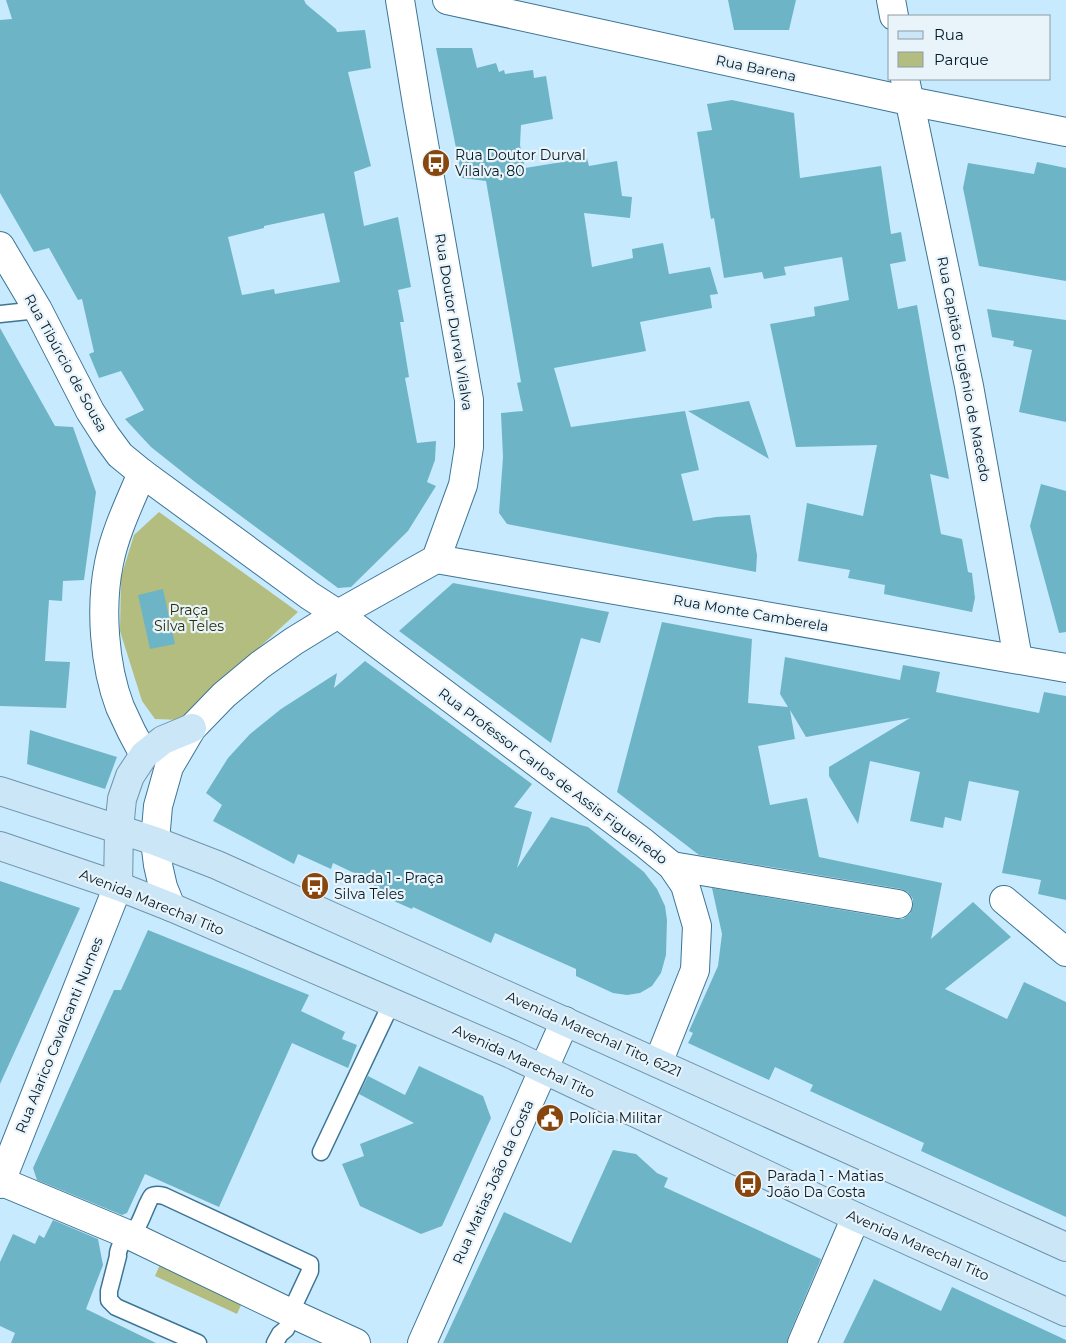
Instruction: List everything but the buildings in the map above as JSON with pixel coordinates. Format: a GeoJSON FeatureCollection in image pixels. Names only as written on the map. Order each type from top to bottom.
{"type":"FeatureCollection","features":[{"type":"Feature","properties":{"kind":"main road"},"geometry":{"type":"LineString","coordinates":[[118,886],[119,829],[122,799],[130,776],[144,755],[163,740],[192,728]]}},
{"type":"Feature","properties":{"kind":"main road"},"geometry":{"type":"LineString","coordinates":[[0,791],[119,829]]}},
{"type":"Feature","properties":{"kind":"main road","name":"Avenida Marechal Tito, 6221"},"geometry":{"type":"LineString","coordinates":[[119,829],[217,865],[1066,1247]]}},
{"type":"Feature","properties":{"kind":"main road","name":"Avenida Marechal Tito"},"geometry":{"type":"LineString","coordinates":[[0,846],[118,886],[171,907],[511,1054],[856,1218],[1066,1312]]}},
{"type":"Feature","properties":{"kind":"street","name":"Rua Doutor Durval Vilalva"},"geometry":{"type":"LineString","coordinates":[[400,0],[469,400],[468,447],[463,485],[436,559]]}},
{"type":"Feature","properties":{"kind":"street","name":"Rua Barena"},"geometry":{"type":"LineString","coordinates":[[447,0],[907,90],[1066,132]]}},
{"type":"Feature","properties":{"kind":"street"},"geometry":{"type":"LineString","coordinates":[[891,0],[894,15]]}},
{"type":"Feature","properties":{"kind":"street","name":"Rua Capitão Eugênio de Macedo"},"geometry":{"type":"LineString","coordinates":[[907,90],[969,386],[1018,659]]}},
{"type":"Feature","properties":{"kind":"street","name":"Rua Tibúrcio de Sousa"},"geometry":{"type":"LineString","coordinates":[[0,246],[38,310],[95,419],[120,455],[142,473]]}},
{"type":"Feature","properties":{"kind":"street"},"geometry":{"type":"LineString","coordinates":[[144,755],[126,721],[110,676],[104,600],[109,562],[120,525],[142,473],[310,596],[338,614]]}},
{"type":"Feature","properties":{"kind":"street"},"geometry":{"type":"LineString","coordinates":[[171,907],[163,887],[158,865],[155,841],[158,806],[170,767],[192,728],[224,695],[260,665],[294,641],[436,559]]}},
{"type":"Feature","properties":{"kind":"street","name":"Rua Monte Camberela"},"geometry":{"type":"LineString","coordinates":[[436,559],[1066,668]]}},
{"type":"Feature","properties":{"kind":"street","name":"Rua Professor Carlos de Assis Figueiredo"},"geometry":{"type":"LineString","coordinates":[[338,614],[672,866],[685,885],[697,926],[695,970],[658,1063]]}},
{"type":"Feature","properties":{"kind":"street"},"geometry":{"type":"LineString","coordinates":[[672,866],[898,904]]}},
{"type":"Feature","properties":{"kind":"street","name":"Rua Alarico Cavalcanti Numes"},"geometry":{"type":"LineString","coordinates":[[0,1182],[118,886]]}},
{"type":"Feature","properties":{"kind":"street"},"geometry":{"type":"LineString","coordinates":[[1004,900],[1066,952]]}},
{"type":"Feature","properties":{"kind":"street","name":"Rua Matias João da Costa"},"geometry":{"type":"LineString","coordinates":[[422,1343],[565,1021]]}},
{"type":"Feature","properties":{"kind":"street"},"geometry":{"type":"LineString","coordinates":[[0,1182],[127,1234],[356,1343]]}},
{"type":"Feature","properties":{"kind":"street"},"geometry":{"type":"LineString","coordinates":[[802,1343],[856,1218]]}},
{"type":"Feature","properties":{"kind":"lane"},"geometry":{"type":"LineString","coordinates":[[0,314],[38,310]]}},
{"type":"Feature","properties":{"kind":"lane"},"geometry":{"type":"LineString","coordinates":[[321,1152],[392,1002]]}},
{"type":"Feature","properties":{"kind":"lane"},"geometry":{"type":"LineString","coordinates":[[198,1343],[116,1307],[108,1300],[118,1252],[127,1234],[134,1230],[138,1224],[152,1196],[160,1195],[310,1264],[310,1271],[295,1303],[295,1310],[286,1329],[280,1334],[275,1343]]}},
{"type":"Feature","properties":{"kind":"green space","name":"Praça Silva Teles"},"geometry":{"type":"Polygon","coordinates":[[[159,512],[298,612],[180,720],[155,719],[142,701],[120,631],[121,577],[134,535],[159,512]]]}},
{"type":"Feature","properties":{"kind":"green space"},"geometry":{"type":"Polygon","coordinates":[[[171,1239],[253,1278],[237,1314],[155,1276],[171,1239]]]}},
{"type":"Feature","properties":{"kind":"place","name":"Rua Doutor Durval Vilalva, 80"},"geometry":{"type":"Point","coordinates":[436,163]}},
{"type":"Feature","properties":{"kind":"place","name":"Parada 1 - Praça Silva Teles"},"geometry":{"type":"Point","coordinates":[315,886]}},
{"type":"Feature","properties":{"kind":"place","name":"Polícia Militar"},"geometry":{"type":"Point","coordinates":[550,1118]}},
{"type":"Feature","properties":{"kind":"place","name":"Parada 1 - Matias João Da Costa"},"geometry":{"type":"Point","coordinates":[748,1184]}}]}
